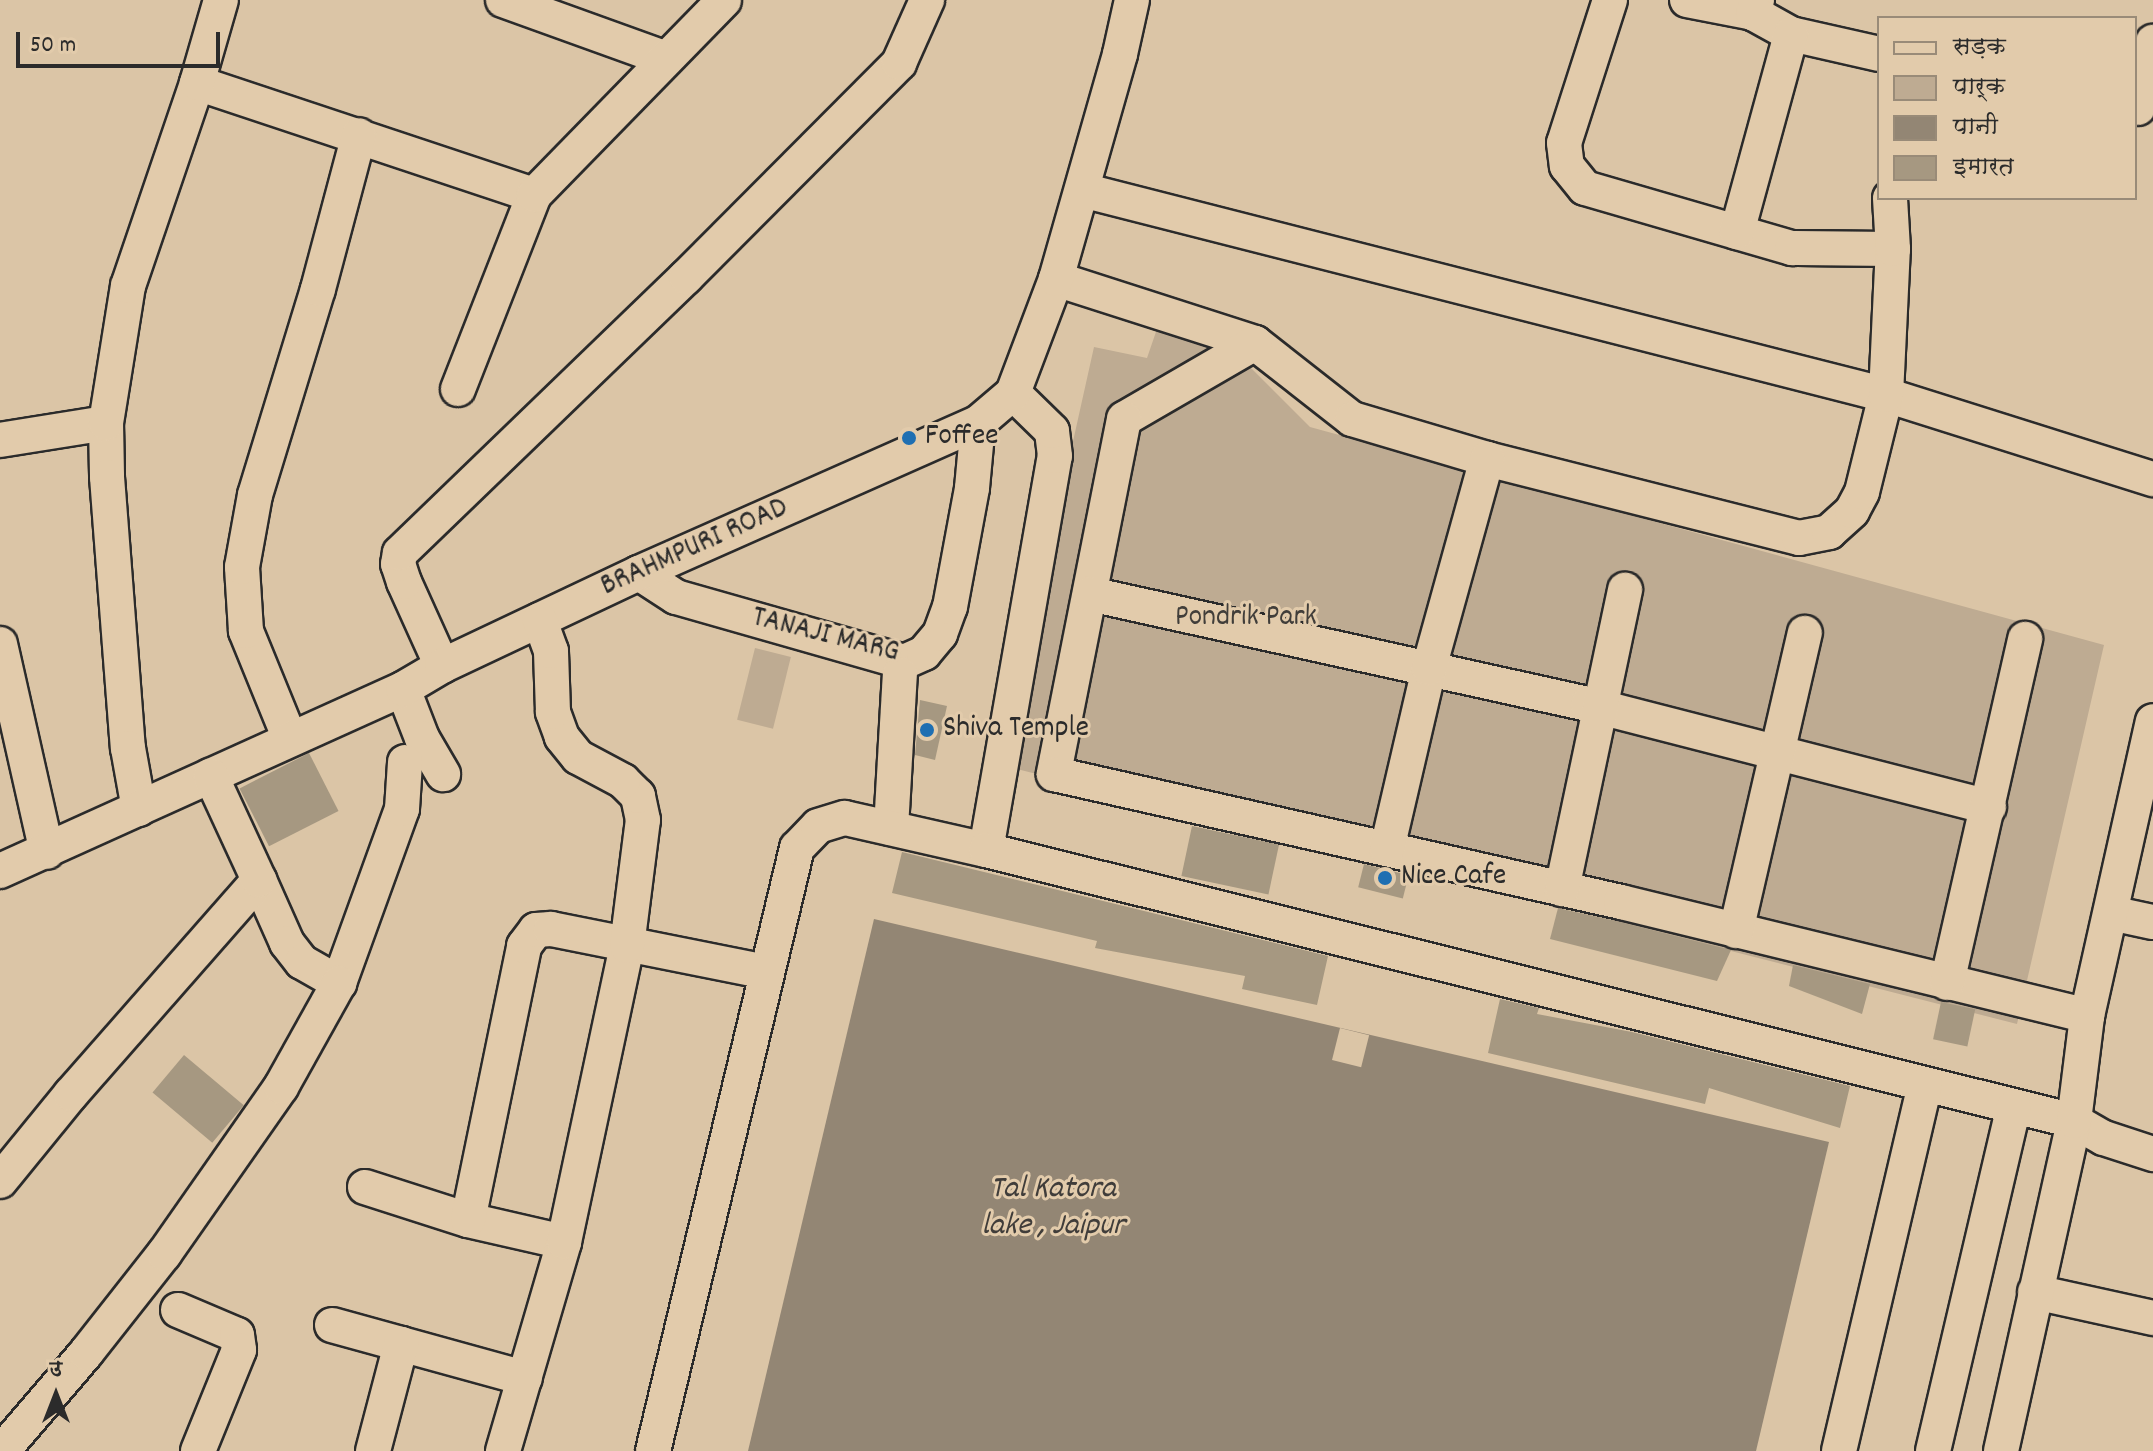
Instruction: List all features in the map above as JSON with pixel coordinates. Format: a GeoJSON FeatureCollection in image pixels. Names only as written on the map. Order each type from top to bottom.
{"type":"FeatureCollection","features":[{"type":"Feature","properties":{"kind":"street"},"geometry":{"type":"LineString","coordinates":[[139,809],[128,748],[107,477],[106,423],[128,286],[197,83],[221,0]]}},
{"type":"Feature","properties":{"kind":"street"},"geometry":{"type":"LineString","coordinates":[[503,0],[664,58]]}},
{"type":"Feature","properties":{"kind":"street"},"geometry":{"type":"LineString","coordinates":[[458,389],[534,195],[664,58],[724,0]]}},
{"type":"Feature","properties":{"kind":"street"},"geometry":{"type":"LineString","coordinates":[[442,666],[398,564],[406,545],[686,277],[899,63],[927,0]]}},
{"type":"Feature","properties":{"kind":"street","name":"BRAHMPURI ROAD"},"geometry":{"type":"LineString","coordinates":[[0,871],[403,689],[442,666],[639,573],[978,423],[1013,393],[1056,279],[1132,0]]}},
{"type":"Feature","properties":{"kind":"street"},"geometry":{"type":"LineString","coordinates":[[1610,0],[1564,143],[1567,166],[1585,188],[1792,248],[1893,249]]}},
{"type":"Feature","properties":{"kind":"street"},"geometry":{"type":"LineString","coordinates":[[1687,0],[1755,7],[1791,34],[1877,54]]}},
{"type":"Feature","properties":{"kind":"street"},"geometry":{"type":"LineString","coordinates":[[1737,232],[1791,34]]}},
{"type":"Feature","properties":{"kind":"street"},"geometry":{"type":"LineString","coordinates":[[2142,109],[2153,42]]}},
{"type":"Feature","properties":{"kind":"street"},"geometry":{"type":"LineString","coordinates":[[197,83],[534,195]]}},
{"type":"Feature","properties":{"kind":"street"},"geometry":{"type":"LineString","coordinates":[[290,739],[246,631],[242,567],[255,495],[318,289],[359,135]]}},
{"type":"Feature","properties":{"kind":"street"},"geometry":{"type":"LineString","coordinates":[[1082,190],[1886,395],[2153,479]]}},
{"type":"Feature","properties":{"kind":"street"},"geometry":{"type":"LineString","coordinates":[[1056,279],[1255,343],[1352,419],[1487,459],[1799,538],[1829,532],[1852,511],[1862,492],[1886,395],[1893,249],[1890,200]]}},
{"type":"Feature","properties":{"kind":"street"},"geometry":{"type":"LineString","coordinates":[[1255,343],[1124,419],[1054,774],[1562,889],[2087,1016]]}},
{"type":"Feature","properties":{"kind":"street"},"geometry":{"type":"LineString","coordinates":[[986,850],[1055,456],[1052,431],[1013,393]]}},
{"type":"Feature","properties":{"kind":"street"},"geometry":{"type":"LineString","coordinates":[[0,440],[106,423]]}},
{"type":"Feature","properties":{"kind":"street","name":"TANAJI MARG"},"geometry":{"type":"LineString","coordinates":[[639,573],[676,597],[904,662],[924,653],[940,634],[950,607],[972,488],[978,423]]}},
{"type":"Feature","properties":{"kind":"street"},"geometry":{"type":"LineString","coordinates":[[1387,849],[1429,668],[1487,459]]}},
{"type":"Feature","properties":{"kind":"street"},"geometry":{"type":"LineString","coordinates":[[1562,889],[1625,590]]}},
{"type":"Feature","properties":{"kind":"street"},"geometry":{"type":"LineString","coordinates":[[1090,594],[1599,707],[1989,807]]}},
{"type":"Feature","properties":{"kind":"street"},"geometry":{"type":"LineString","coordinates":[[503,1451],[564,1242],[627,946],[643,820],[638,796],[623,781],[578,757],[562,737],[553,712],[551,651],[540,620]]}},
{"type":"Feature","properties":{"kind":"street"},"geometry":{"type":"LineString","coordinates":[[1736,931],[1805,633]]}},
{"type":"Feature","properties":{"kind":"street"},"geometry":{"type":"LineString","coordinates":[[1947,983],[2025,639]]}},
{"type":"Feature","properties":{"kind":"street"},"geometry":{"type":"LineString","coordinates":[[0,644],[47,852]]}},
{"type":"Feature","properties":{"kind":"street"},"geometry":{"type":"LineString","coordinates":[[891,828],[900,674]]}},
{"type":"Feature","properties":{"kind":"street"},"geometry":{"type":"LineString","coordinates":[[403,689],[422,738],[443,774]]}},
{"type":"Feature","properties":{"kind":"street"},"geometry":{"type":"LineString","coordinates":[[2001,1451],[2074,1121],[2087,1016],[2153,721]]}},
{"type":"Feature","properties":{"kind":"street"},"geometry":{"type":"LineString","coordinates":[[2,1451],[86,1353],[164,1254],[281,1087],[339,983],[402,809],[405,762]]}},
{"type":"Feature","properties":{"kind":"street"},"geometry":{"type":"LineString","coordinates":[[211,776],[287,943],[302,962],[339,983]]}},
{"type":"Feature","properties":{"kind":"street"},"geometry":{"type":"LineString","coordinates":[[653,1451],[797,848],[818,826],[845,818],[986,850],[2074,1121],[2104,1138],[2153,1154]]}},
{"type":"Feature","properties":{"kind":"street"},"geometry":{"type":"LineString","coordinates":[[0,1181],[71,1094],[259,880]]}},
{"type":"Feature","properties":{"kind":"street"},"geometry":{"type":"LineString","coordinates":[[2111,913],[2153,922]]}},
{"type":"Feature","properties":{"kind":"street"},"geometry":{"type":"LineString","coordinates":[[468,1220],[524,946],[536,930],[551,929],[767,972]]}},
{"type":"Feature","properties":{"kind":"street"},"geometry":{"type":"LineString","coordinates":[[1839,1451],[1925,1085]]}},
{"type":"Feature","properties":{"kind":"street"},"geometry":{"type":"LineString","coordinates":[[1933,1451],[2014,1107]]}},
{"type":"Feature","properties":{"kind":"street"},"geometry":{"type":"LineString","coordinates":[[365,1187],[468,1220],[564,1242]]}},
{"type":"Feature","properties":{"kind":"street"},"geometry":{"type":"LineString","coordinates":[[2035,1292],[2153,1318]]}},
{"type":"Feature","properties":{"kind":"street"},"geometry":{"type":"LineString","coordinates":[[178,1310],[237,1335],[239,1350],[198,1451]]}},
{"type":"Feature","properties":{"kind":"street"},"geometry":{"type":"LineString","coordinates":[[332,1325],[525,1378]]}},
{"type":"Feature","properties":{"kind":"street"},"geometry":{"type":"LineString","coordinates":[[373,1451],[401,1344]]}},
{"type":"Feature","properties":{"kind":"green space","name":"Pondrik Park"},"geometry":{"type":"Polygon","coordinates":[[[1158,326],[1246,363],[1310,427],[2104,645],[2017,1024],[1001,765],[1094,347],[1147,358],[1158,326]]]}},
{"type":"Feature","properties":{"kind":"green space"},"geometry":{"type":"Polygon","coordinates":[[[755,648],[791,657],[773,729],[737,720],[755,648]]]}},
{"type":"Feature","properties":{"kind":"water","name":"Tal Katora lake , Jaipur"},"geometry":{"type":"Polygon","coordinates":[[[874,919],[1829,1142],[1756,1451],[748,1451],[874,919]]]}},
{"type":"Feature","properties":{"kind":"pier"},"geometry":{"type":"Polygon","coordinates":[[[1340,1028],[1369,1035],[1361,1067],[1332,1060],[1340,1028]]]}},
{"type":"Feature","properties":{"kind":"building","name":"Shiva Temple"},"geometry":{"type":"Polygon","coordinates":[[[920,700],[947,706],[935,760],[915,755],[920,700]]]}},
{"type":"Feature","properties":{"kind":"building"},"geometry":{"type":"Polygon","coordinates":[[[309,753],[339,811],[269,846],[240,788],[309,753]]]}},
{"type":"Feature","properties":{"kind":"building"},"geometry":{"type":"Polygon","coordinates":[[[1192,826],[1279,845],[1268,894],[1181,876],[1192,826]]]}},
{"type":"Feature","properties":{"kind":"building"},"geometry":{"type":"Polygon","coordinates":[[[902,852],[1328,956],[1317,1005],[1242,989],[1245,976],[1095,948],[1097,941],[892,893],[902,852]]]}},
{"type":"Feature","properties":{"kind":"building","name":"Nice Cafe"},"geometry":{"type":"Polygon","coordinates":[[[1364,864],[1409,875],[1403,898],[1358,887],[1364,864]]]}},
{"type":"Feature","properties":{"kind":"building"},"geometry":{"type":"Polygon","coordinates":[[[1558,908],[1731,950],[1717,981],[1550,939],[1558,908]]]}},
{"type":"Feature","properties":{"kind":"building"},"geometry":{"type":"Polygon","coordinates":[[[1793,965],[1870,984],[1862,1014],[1789,986],[1793,965]]]}},
{"type":"Feature","properties":{"kind":"building"},"geometry":{"type":"Polygon","coordinates":[[[1500,999],[1539,1008],[1537,1014],[1632,1032],[1850,1086],[1840,1128],[1709,1088],[1705,1104],[1488,1053],[1500,999]]]}},
{"type":"Feature","properties":{"kind":"building"},"geometry":{"type":"Polygon","coordinates":[[[1941,1002],[1975,1009],[1967,1046],[1933,1039],[1941,1002]]]}},
{"type":"Feature","properties":{"kind":"building"},"geometry":{"type":"Polygon","coordinates":[[[184,1055],[244,1105],[212,1143],[153,1093],[184,1055]]]}},
{"type":"Feature","properties":{"kind":"place","name":"Foffee"},"geometry":{"type":"Point","coordinates":[909,438]}},
{"type":"Feature","properties":{"kind":"place","name":"Shiva Temple"},"geometry":{"type":"Point","coordinates":[927,730]}},
{"type":"Feature","properties":{"kind":"place","name":"Nice Cafe"},"geometry":{"type":"Point","coordinates":[1385,878]}}]}
